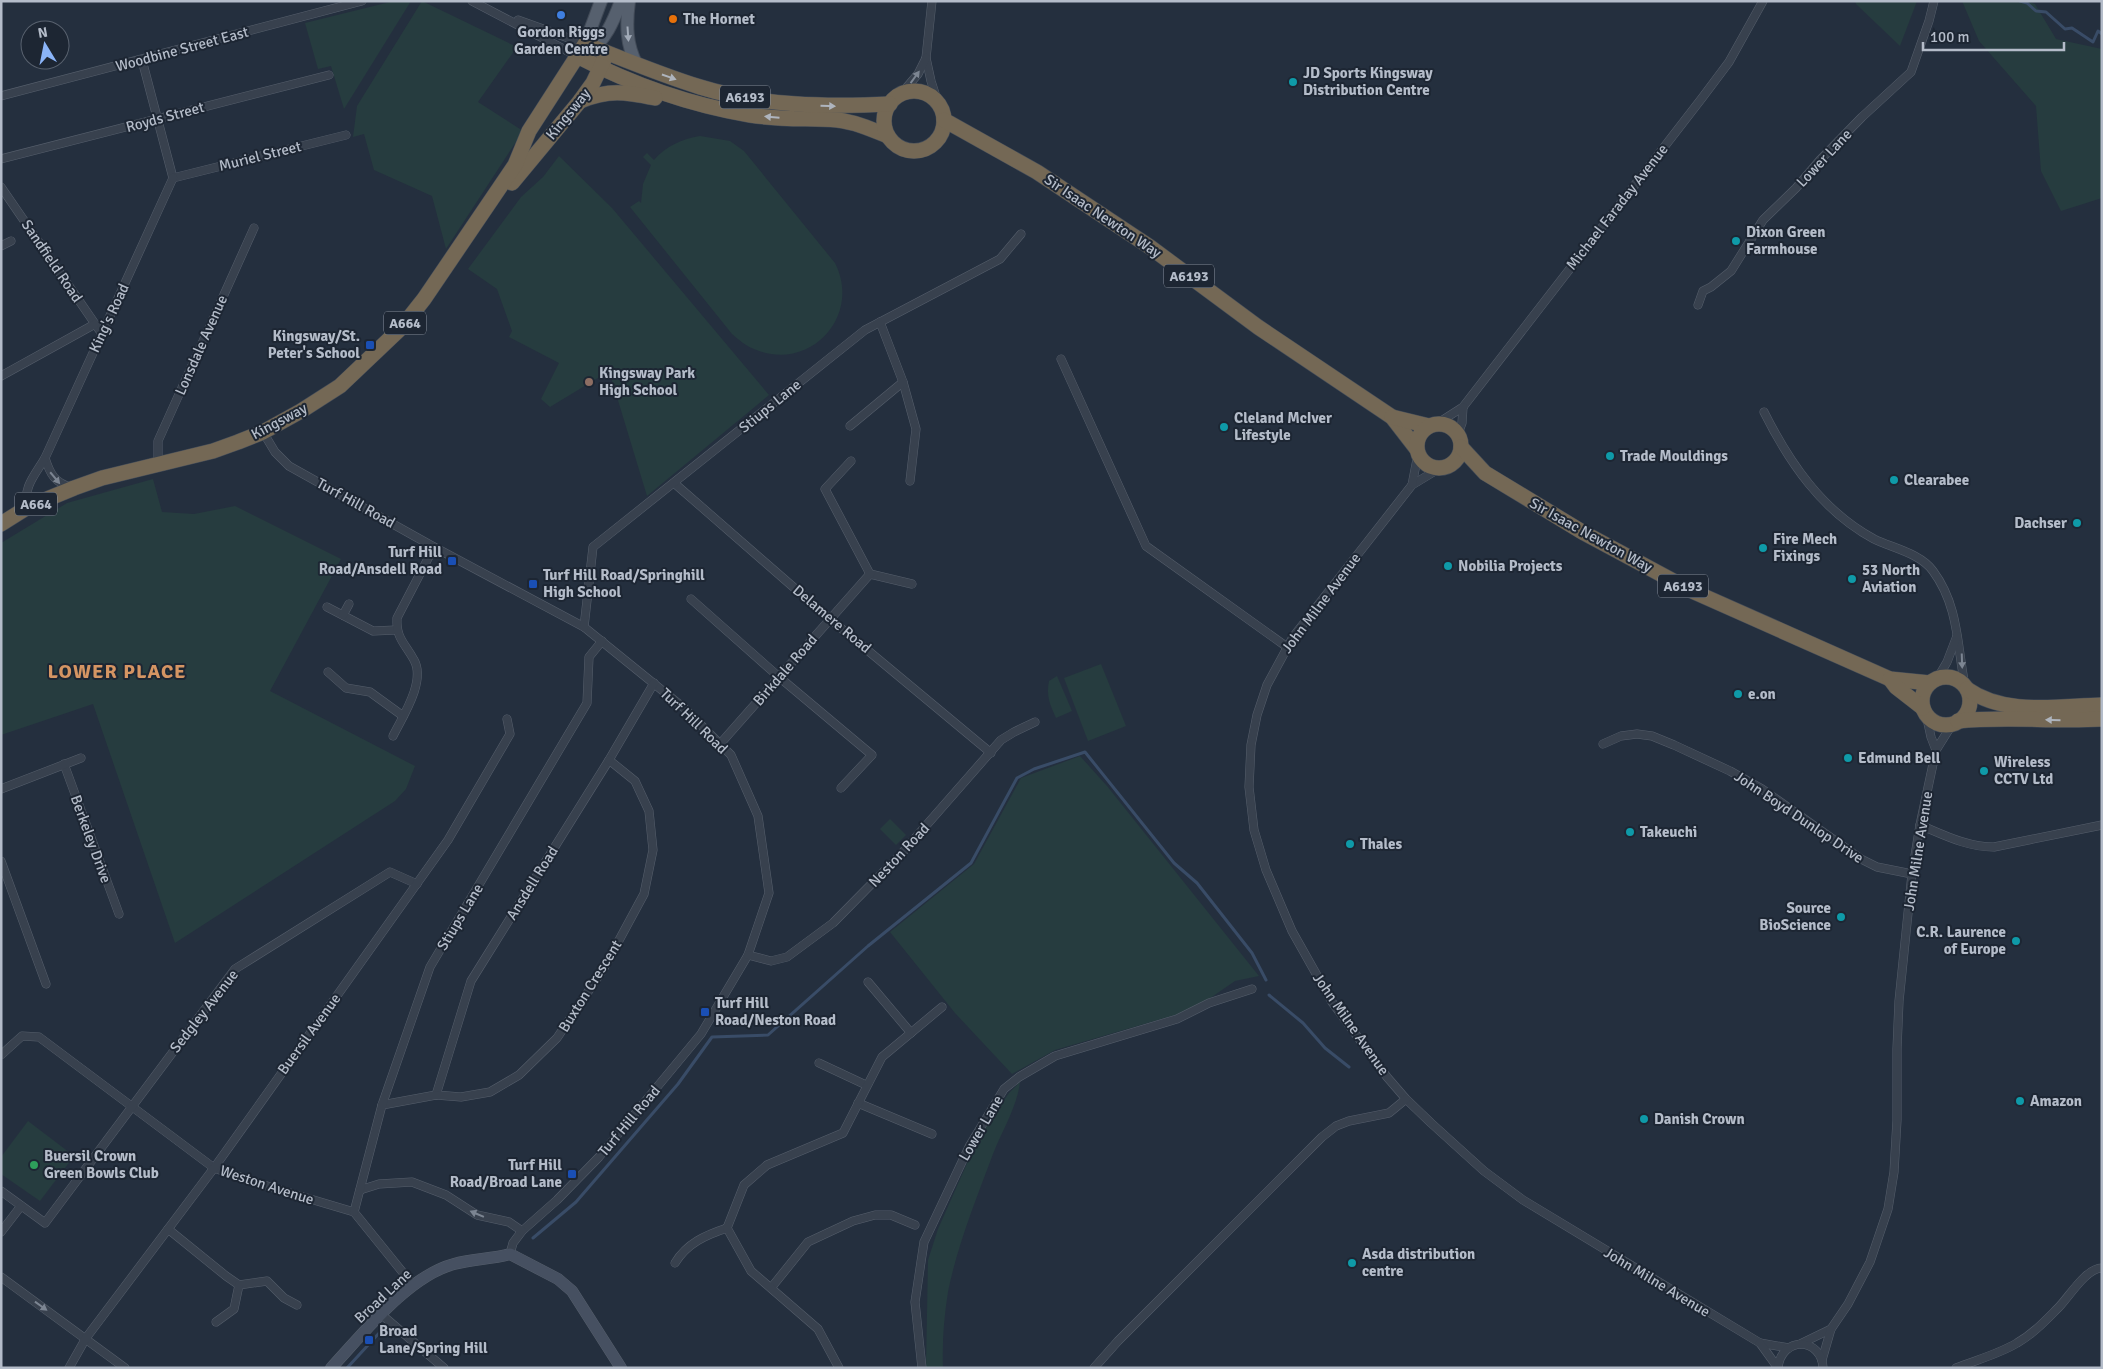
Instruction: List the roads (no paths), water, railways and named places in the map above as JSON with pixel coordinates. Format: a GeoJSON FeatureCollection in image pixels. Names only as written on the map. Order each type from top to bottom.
{"type":"FeatureCollection","features":[{"type":"Feature","properties":{"kind":"highway","name":"A6193"},"geometry":{"type":"LineString","coordinates":[[592,55],[636,65],[701,88],[733,95],[785,103],[835,107],[890,104]]}},
{"type":"Feature","properties":{"kind":"highway","name":"A6193"},"geometry":{"type":"LineString","coordinates":[[592,55],[624,79],[700,105]]}},
{"type":"Feature","properties":{"kind":"highway","name":"Kingsway"},"geometry":{"type":"LineString","coordinates":[[484,210],[518,177],[580,101],[592,83],[592,55]]}},
{"type":"Feature","properties":{"kind":"highway","name":"Kingsway"},"geometry":{"type":"LineString","coordinates":[[1,524],[28,507],[102,478],[213,451],[263,432],[340,386],[401,328],[424,299],[515,165],[529,131],[592,55]]}},
{"type":"Feature","properties":{"kind":"highway","name":"A6193"},"geometry":{"type":"LineString","coordinates":[[580,101],[606,92],[623,91],[751,115],[796,120],[838,120],[859,124],[888,136],[903,149],[912,151],[922,150],[938,138]]}},
{"type":"Feature","properties":{"kind":"highway","name":"A6193"},"geometry":{"type":"LineString","coordinates":[[901,94],[918,92],[927,94],[942,113]]}},
{"type":"Feature","properties":{"kind":"highway"},"geometry":{"type":"LineString","coordinates":[[888,136],[884,120],[890,104],[901,94]]}},
{"type":"Feature","properties":{"kind":"highway"},"geometry":{"type":"LineString","coordinates":[[938,138],[942,130],[942,113]]}},
{"type":"Feature","properties":{"kind":"highway","name":"Sir Isaac Newton Way"},"geometry":{"type":"LineString","coordinates":[[942,113],[1059,193],[1150,247],[1258,327],[1392,418],[1417,451]]}},
{"type":"Feature","properties":{"kind":"highway","name":"Sir Isaac Newton Way"},"geometry":{"type":"LineString","coordinates":[[938,138],[982,142]]}},
{"type":"Feature","properties":{"kind":"highway","name":"Sir Isaac Newton Way"},"geometry":{"type":"LineString","coordinates":[[1392,418],[1433,424]]}},
{"type":"Feature","properties":{"kind":"highway","name":"A6193"},"geometry":{"type":"LineString","coordinates":[[1433,424],[1449,426],[1460,440]]}},
{"type":"Feature","properties":{"kind":"highway"},"geometry":{"type":"LineString","coordinates":[[1417,451],[1419,435],[1433,424]]}},
{"type":"Feature","properties":{"kind":"highway"},"geometry":{"type":"LineString","coordinates":[[1445,467],[1456,460],[1460,440]]}},
{"type":"Feature","properties":{"kind":"highway","name":"Sir Isaac Newton Way"},"geometry":{"type":"LineString","coordinates":[[1460,440],[1485,473],[1584,533],[1692,591],[1890,679],[1934,681]]}},
{"type":"Feature","properties":{"kind":"highway","name":"A6193"},"geometry":{"type":"LineString","coordinates":[[1417,451],[1427,464],[1445,467]]}},
{"type":"Feature","properties":{"kind":"highway","name":"Sir Isaac Newton Way"},"geometry":{"type":"LineString","coordinates":[[1445,467],[1485,473]]}},
{"type":"Feature","properties":{"kind":"highway","name":"A6193"},"geometry":{"type":"LineString","coordinates":[[1934,681],[1952,678],[1985,700],[2013,706],[2102,704]]}},
{"type":"Feature","properties":{"kind":"highway","name":"Sir Isaac Newton Way"},"geometry":{"type":"LineString","coordinates":[[1890,679],[1896,687],[1925,711]]}},
{"type":"Feature","properties":{"kind":"highway"},"geometry":{"type":"LineString","coordinates":[[1925,711],[1923,695],[1934,681]]}},
{"type":"Feature","properties":{"kind":"highway"},"geometry":{"type":"LineString","coordinates":[[1955,722],[1966,713],[1969,707],[1970,701],[1966,688]]}},
{"type":"Feature","properties":{"kind":"highway","name":"A6193"},"geometry":{"type":"LineString","coordinates":[[1925,711],[1938,723],[1984,718],[2073,721],[2102,719]]}},
{"type":"Feature","properties":{"kind":"main road","name":"Kingsway"},"geometry":{"type":"LineString","coordinates":[[592,55],[601,1]]}},
{"type":"Feature","properties":{"kind":"main road","name":"A664"},"geometry":{"type":"LineString","coordinates":[[592,55],[607,33],[621,1]]}},
{"type":"Feature","properties":{"kind":"main road"},"geometry":{"type":"LineString","coordinates":[[629,1],[628,38],[630,53],[636,65]]}},
{"type":"Feature","properties":{"kind":"main road"},"geometry":{"type":"LineString","coordinates":[[510,1254],[558,1279],[572,1291],[621,1368]]}},
{"type":"Feature","properties":{"kind":"main road","name":"Broad Lane"},"geometry":{"type":"LineString","coordinates":[[331,1368],[413,1285],[453,1264],[493,1259],[510,1254]]}},
{"type":"Feature","properties":{"kind":"street","name":"Woodbine Street East"},"geometry":{"type":"LineString","coordinates":[[1,96],[362,1]]}},
{"type":"Feature","properties":{"kind":"street"},"geometry":{"type":"LineString","coordinates":[[472,1],[592,55]]}},
{"type":"Feature","properties":{"kind":"street"},"geometry":{"type":"LineString","coordinates":[[932,1],[926,58],[931,81],[942,113]]}},
{"type":"Feature","properties":{"kind":"street","name":"Michael Faraday Avenue"},"geometry":{"type":"LineString","coordinates":[[1463,407],[1730,62],[1763,1]]}},
{"type":"Feature","properties":{"kind":"street","name":"Lower Lane"},"geometry":{"type":"LineString","coordinates":[[1698,305],[1703,291],[1731,271],[1763,220],[1796,188],[1850,129],[1911,72],[1934,1]]}},
{"type":"Feature","properties":{"kind":"street"},"geometry":{"type":"LineString","coordinates":[[491,10],[592,55]]}},
{"type":"Feature","properties":{"kind":"street"},"geometry":{"type":"LineString","coordinates":[[901,94],[918,74],[926,58]]}},
{"type":"Feature","properties":{"kind":"street"},"geometry":{"type":"LineString","coordinates":[[142,60],[173,178]]}},
{"type":"Feature","properties":{"kind":"street","name":"Royds Street"},"geometry":{"type":"LineString","coordinates":[[1,159],[329,74]]}},
{"type":"Feature","properties":{"kind":"street","name":"Muriel Street"},"geometry":{"type":"LineString","coordinates":[[173,178],[346,135]]}},
{"type":"Feature","properties":{"kind":"street","name":"King's Road"},"geometry":{"type":"LineString","coordinates":[[28,507],[26,490],[44,458],[173,178]]}},
{"type":"Feature","properties":{"kind":"street","name":"Sandfield Road"},"geometry":{"type":"LineString","coordinates":[[1,187],[102,334]]}},
{"type":"Feature","properties":{"kind":"street","name":"Lonsdale Avenue"},"geometry":{"type":"LineString","coordinates":[[158,465],[158,441],[254,228]]}},
{"type":"Feature","properties":{"kind":"street","name":"Stiups Lane"},"geometry":{"type":"LineString","coordinates":[[584,627],[593,547],[865,330],[1000,259],[1022,234]]}},
{"type":"Feature","properties":{"kind":"street"},"geometry":{"type":"LineString","coordinates":[[1,246],[11,241]]}},
{"type":"Feature","properties":{"kind":"street"},"geometry":{"type":"LineString","coordinates":[[880,322],[903,382],[916,429],[910,481]]}},
{"type":"Feature","properties":{"kind":"street"},"geometry":{"type":"LineString","coordinates":[[1,376],[95,324]]}},
{"type":"Feature","properties":{"kind":"street"},"geometry":{"type":"LineString","coordinates":[[1061,359],[1146,546],[1287,647]]}},
{"type":"Feature","properties":{"kind":"street"},"geometry":{"type":"LineString","coordinates":[[850,426],[903,382]]}},
{"type":"Feature","properties":{"kind":"street"},"geometry":{"type":"LineString","coordinates":[[1433,424],[1463,407]]}},
{"type":"Feature","properties":{"kind":"street"},"geometry":{"type":"LineString","coordinates":[[1460,440],[1463,407]]}},
{"type":"Feature","properties":{"kind":"street"},"geometry":{"type":"LineString","coordinates":[[1764,412],[1778,441],[1796,470],[1844,518],[1873,538],[1916,558],[1931,568],[1944,588],[1955,621],[1966,688]]}},
{"type":"Feature","properties":{"kind":"street","name":"Turf Hill Road"},"geometry":{"type":"LineString","coordinates":[[263,432],[275,452],[289,466],[434,547],[584,627],[684,708],[731,755],[758,816],[769,893],[748,955],[701,1034],[599,1157],[557,1200],[522,1231],[513,1242],[510,1254]]}},
{"type":"Feature","properties":{"kind":"street","name":"John Milne Avenue"},"geometry":{"type":"LineString","coordinates":[[1412,485],[1417,451]]}},
{"type":"Feature","properties":{"kind":"street"},"geometry":{"type":"LineString","coordinates":[[44,458],[50,474],[60,484],[74,488]]}},
{"type":"Feature","properties":{"kind":"street"},"geometry":{"type":"LineString","coordinates":[[851,461],[825,489],[870,574],[912,584]]}},
{"type":"Feature","properties":{"kind":"street","name":"John Milne Avenue"},"geometry":{"type":"LineString","coordinates":[[1445,467],[1412,485],[1303,623],[1274,670],[1261,704],[1251,745],[1249,794],[1257,844],[1280,906],[1315,974],[1352,1031],[1406,1100],[1484,1171],[1523,1200],[1760,1343],[1789,1348]]}},
{"type":"Feature","properties":{"kind":"street","name":"Delamere Road"},"geometry":{"type":"LineString","coordinates":[[674,483],[830,619],[991,753]]}},
{"type":"Feature","properties":{"kind":"street"},"geometry":{"type":"LineString","coordinates":[[393,736],[418,684],[416,661],[399,638],[396,630],[397,618],[434,547]]}},
{"type":"Feature","properties":{"kind":"street","name":"Birkdale Road"},"geometry":{"type":"LineString","coordinates":[[720,744],[870,574]]}},
{"type":"Feature","properties":{"kind":"street"},"geometry":{"type":"LineString","coordinates":[[691,599],[779,677],[872,755],[841,788]]}},
{"type":"Feature","properties":{"kind":"street"},"geometry":{"type":"LineString","coordinates":[[343,615],[348,604]]}},
{"type":"Feature","properties":{"kind":"street"},"geometry":{"type":"LineString","coordinates":[[327,607],[373,630],[396,630]]}},
{"type":"Feature","properties":{"kind":"street"},"geometry":{"type":"LineString","coordinates":[[1934,681],[1947,662],[1957,636]]}},
{"type":"Feature","properties":{"kind":"street","name":"Stiups Lane"},"geometry":{"type":"LineString","coordinates":[[354,1212],[382,1105],[430,967],[587,703],[589,657],[602,641]]}},
{"type":"Feature","properties":{"kind":"street"},"geometry":{"type":"LineString","coordinates":[[328,672],[346,688],[370,692],[403,716]]}},
{"type":"Feature","properties":{"kind":"street","name":"Ansdell Road"},"geometry":{"type":"LineString","coordinates":[[436,1095],[471,981],[609,760],[654,683]]}},
{"type":"Feature","properties":{"kind":"street","name":"John Milne Avenue"},"geometry":{"type":"LineString","coordinates":[[1925,711],[1936,750]]}},
{"type":"Feature","properties":{"kind":"street","name":"Buersil Avenue"},"geometry":{"type":"LineString","coordinates":[[69,1368],[86,1338],[214,1168],[448,840],[510,734],[507,719]]}},
{"type":"Feature","properties":{"kind":"street","name":"Neston Road"},"geometry":{"type":"LineString","coordinates":[[748,955],[771,961],[787,957],[833,923],[902,853],[1001,740],[1035,722]]}},
{"type":"Feature","properties":{"kind":"street","name":"John Milne Avenue"},"geometry":{"type":"LineString","coordinates":[[1823,1364],[1832,1328],[1848,1304],[1870,1262],[1888,1209],[1894,1172],[1897,1120],[1896,1074],[1899,1001],[1912,874],[1936,750],[1955,722]]}},
{"type":"Feature","properties":{"kind":"street","name":"John Boyd Dunlop Drive"},"geometry":{"type":"LineString","coordinates":[[1603,744],[1620,736],[1637,734],[1652,736],[1669,743],[1755,784],[1868,863],[1912,874]]}},
{"type":"Feature","properties":{"kind":"street"},"geometry":{"type":"LineString","coordinates":[[1,789],[81,758]]}},
{"type":"Feature","properties":{"kind":"street","name":"Buxton Crescent"},"geometry":{"type":"LineString","coordinates":[[382,1105],[436,1095],[461,1097],[490,1092],[519,1075],[557,1038],[604,968],[644,894],[653,850],[649,811],[635,781],[609,760]]}},
{"type":"Feature","properties":{"kind":"street","name":"Berkeley Drive"},"geometry":{"type":"LineString","coordinates":[[64,764],[118,914]]}},
{"type":"Feature","properties":{"kind":"street"},"geometry":{"type":"LineString","coordinates":[[1920,825],[1963,843],[1982,847],[2002,845],[2102,825]]}},
{"type":"Feature","properties":{"kind":"street"},"geometry":{"type":"LineString","coordinates":[[1,861],[46,984]]}},
{"type":"Feature","properties":{"kind":"street","name":"Sedgley Avenue"},"geometry":{"type":"LineString","coordinates":[[22,1206],[45,1223],[234,969],[390,872],[417,884]]}},
{"type":"Feature","properties":{"kind":"street"},"geometry":{"type":"LineString","coordinates":[[868,982],[911,1033]]}},
{"type":"Feature","properties":{"kind":"street","name":"Lower Lane"},"geometry":{"type":"LineString","coordinates":[[922,1368],[915,1302],[924,1242],[970,1145],[1004,1089],[1055,1056],[1177,1019],[1209,1003],[1249,990],[1248,1001]]}},
{"type":"Feature","properties":{"kind":"street"},"geometry":{"type":"LineString","coordinates":[[675,1263],[679,1256],[702,1237],[727,1228],[744,1185],[767,1165],[843,1133],[882,1057],[942,1007]]}},
{"type":"Feature","properties":{"kind":"street","name":"Weston Avenue"},"geometry":{"type":"LineString","coordinates":[[1,1055],[22,1036],[39,1037],[214,1168],[354,1212]]}},
{"type":"Feature","properties":{"kind":"street"},"geometry":{"type":"LineString","coordinates":[[820,1063],[866,1085]]}},
{"type":"Feature","properties":{"kind":"street"},"geometry":{"type":"LineString","coordinates":[[1094,1368],[1118,1341],[1322,1137],[1342,1123],[1389,1113],[1406,1100]]}},
{"type":"Feature","properties":{"kind":"street"},"geometry":{"type":"LineString","coordinates":[[858,1103],[932,1134]]}},
{"type":"Feature","properties":{"kind":"street"},"geometry":{"type":"LineString","coordinates":[[360,1190],[379,1184],[412,1182],[446,1195],[477,1215],[509,1222],[522,1231]]}},
{"type":"Feature","properties":{"kind":"street"},"geometry":{"type":"LineString","coordinates":[[1,1191],[22,1206],[1,1232]]}},
{"type":"Feature","properties":{"kind":"street"},"geometry":{"type":"LineString","coordinates":[[354,1212],[413,1285]]}},
{"type":"Feature","properties":{"kind":"street"},"geometry":{"type":"LineString","coordinates":[[771,1288],[808,1242],[853,1222],[875,1215],[891,1215],[915,1225]]}},
{"type":"Feature","properties":{"kind":"street"},"geometry":{"type":"LineString","coordinates":[[727,1228],[751,1271],[818,1328],[839,1368]]}},
{"type":"Feature","properties":{"kind":"street"},"geometry":{"type":"LineString","coordinates":[[168,1229],[240,1285],[268,1281],[284,1298],[297,1305]]}},
{"type":"Feature","properties":{"kind":"street"},"geometry":{"type":"LineString","coordinates":[[1956,1368],[2017,1344],[2040,1326],[2069,1297],[2086,1275],[2096,1268],[2102,1268]]}},
{"type":"Feature","properties":{"kind":"street"},"geometry":{"type":"LineString","coordinates":[[1,1277],[125,1368]]}},
{"type":"Feature","properties":{"kind":"street"},"geometry":{"type":"LineString","coordinates":[[216,1322],[234,1309],[240,1285]]}},
{"type":"Feature","properties":{"kind":"street"},"geometry":{"type":"LineString","coordinates":[[382,1315],[444,1368]]}},
{"type":"Feature","properties":{"kind":"street"},"geometry":{"type":"LineString","coordinates":[[1778,1368],[1781,1356],[1789,1348],[1832,1328]]}},
{"type":"Feature","properties":{"kind":"street","name":"John Milne Avenue"},"geometry":{"type":"LineString","coordinates":[[1760,1343],[1778,1368]]}},
{"type":"Feature","properties":{"kind":"street"},"geometry":{"type":"LineString","coordinates":[[1799,1344],[1814,1348],[1823,1364]]}},
{"type":"Feature","properties":{"kind":"waterway"},"geometry":{"type":"LineString","coordinates":[[2020,1],[2027,3],[2036,11],[2046,12],[2065,29],[2072,28],[2093,42],[2098,31],[2102,34]]}},
{"type":"Feature","properties":{"kind":"waterway"},"geometry":{"type":"LineString","coordinates":[[533,1238],[576,1202],[678,1084],[712,1037],[768,1035],[868,946],[971,863],[1017,778],[1034,769],[1085,752],[1174,863],[1197,883],[1252,953],[1266,980]]}},
{"type":"Feature","properties":{"kind":"waterway"},"geometry":{"type":"LineString","coordinates":[[1269,995],[1303,1023],[1325,1048],[1349,1067]]}},
{"type":"Feature","properties":{"kind":"waterway"},"geometry":{"type":"LineString","coordinates":[[347,1368],[381,1331]]}},
{"type":"Feature","properties":{"kind":"place","name":"Gordon Riggs Garden Centre"},"geometry":{"type":"Point","coordinates":[561,15]}},
{"type":"Feature","properties":{"kind":"place","name":"The Hornet"},"geometry":{"type":"Point","coordinates":[673,19]}},
{"type":"Feature","properties":{"kind":"place","name":"JD Sports Kingsway Distribution Centre"},"geometry":{"type":"Point","coordinates":[1293,82]}},
{"type":"Feature","properties":{"kind":"place","name":"Dixon Green Farmhouse"},"geometry":{"type":"Point","coordinates":[1736,241]}},
{"type":"Feature","properties":{"kind":"place","name":"Kingsway/St. Peter's School"},"geometry":{"type":"Point","coordinates":[370,345]}},
{"type":"Feature","properties":{"kind":"place","name":"Kingsway Park High School"},"geometry":{"type":"Point","coordinates":[589,382]}},
{"type":"Feature","properties":{"kind":"place","name":"Cleland McIver Lifestyle"},"geometry":{"type":"Point","coordinates":[1224,427]}},
{"type":"Feature","properties":{"kind":"place","name":"Trade Mouldings"},"geometry":{"type":"Point","coordinates":[1610,456]}},
{"type":"Feature","properties":{"kind":"place","name":"Clearabee"},"geometry":{"type":"Point","coordinates":[1894,480]}},
{"type":"Feature","properties":{"kind":"place","name":"Dachser"},"geometry":{"type":"Point","coordinates":[2077,523]}},
{"type":"Feature","properties":{"kind":"place","name":"Fire Mech Fixings"},"geometry":{"type":"Point","coordinates":[1763,548]}},
{"type":"Feature","properties":{"kind":"place","name":"Turf Hill Road/Ansdell Road"},"geometry":{"type":"Point","coordinates":[452,561]}},
{"type":"Feature","properties":{"kind":"place","name":"Nobilia Projects"},"geometry":{"type":"Point","coordinates":[1448,566]}},
{"type":"Feature","properties":{"kind":"place","name":"53 North Aviation"},"geometry":{"type":"Point","coordinates":[1852,579]}},
{"type":"Feature","properties":{"kind":"place","name":"Turf Hill Road/Springhill High School"},"geometry":{"type":"Point","coordinates":[533,584]}},
{"type":"Feature","properties":{"kind":"place","name":"e.on"},"geometry":{"type":"Point","coordinates":[1738,694]}},
{"type":"Feature","properties":{"kind":"place","name":"Edmund Bell"},"geometry":{"type":"Point","coordinates":[1848,758]}},
{"type":"Feature","properties":{"kind":"place","name":"Wireless CCTV Ltd"},"geometry":{"type":"Point","coordinates":[1984,771]}},
{"type":"Feature","properties":{"kind":"place","name":"Takeuchi"},"geometry":{"type":"Point","coordinates":[1630,832]}},
{"type":"Feature","properties":{"kind":"place","name":"Thales"},"geometry":{"type":"Point","coordinates":[1350,844]}},
{"type":"Feature","properties":{"kind":"place","name":"Source BioScience"},"geometry":{"type":"Point","coordinates":[1841,917]}},
{"type":"Feature","properties":{"kind":"place","name":"C.R. Laurence of Europe"},"geometry":{"type":"Point","coordinates":[2016,941]}},
{"type":"Feature","properties":{"kind":"place","name":"Turf Hill Road/Neston Road"},"geometry":{"type":"Point","coordinates":[705,1012]}},
{"type":"Feature","properties":{"kind":"place","name":"Amazon"},"geometry":{"type":"Point","coordinates":[2020,1101]}},
{"type":"Feature","properties":{"kind":"place","name":"Danish Crown"},"geometry":{"type":"Point","coordinates":[1644,1119]}},
{"type":"Feature","properties":{"kind":"place","name":"Buersil Crown Green Bowls Club"},"geometry":{"type":"Point","coordinates":[34,1165]}},
{"type":"Feature","properties":{"kind":"place","name":"Turf Hill Road/Broad Lane"},"geometry":{"type":"Point","coordinates":[572,1174]}},
{"type":"Feature","properties":{"kind":"place","name":"Asda distribution centre"},"geometry":{"type":"Point","coordinates":[1352,1263]}},
{"type":"Feature","properties":{"kind":"place","name":"Broad Lane/Spring Hill"},"geometry":{"type":"Point","coordinates":[369,1340]}},
{"type":"Feature","properties":{"kind":"district","name":"LOWER PLACE"},"geometry":{"type":"Point","coordinates":[117,671]}}]}
